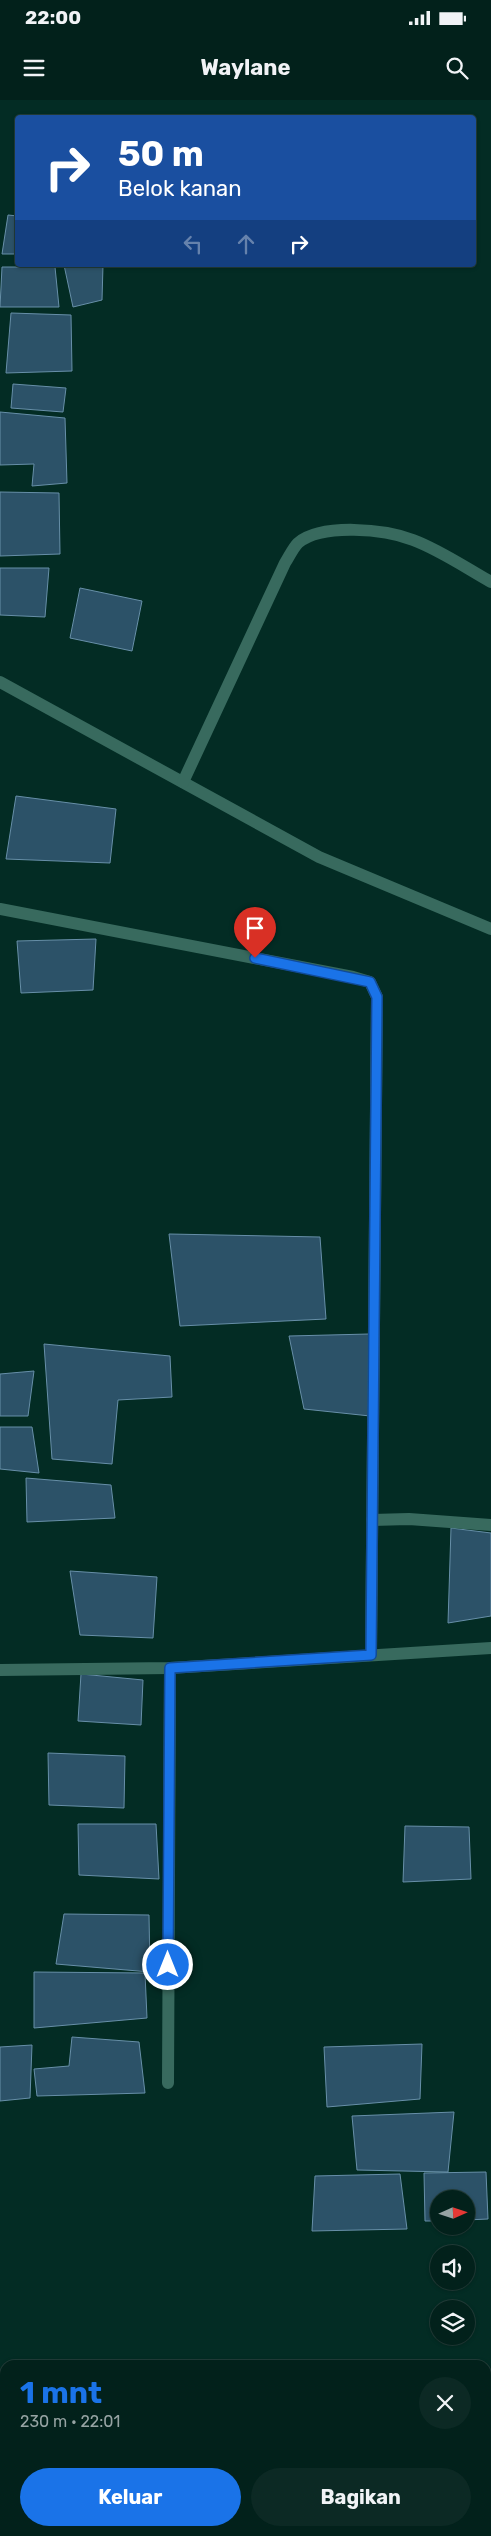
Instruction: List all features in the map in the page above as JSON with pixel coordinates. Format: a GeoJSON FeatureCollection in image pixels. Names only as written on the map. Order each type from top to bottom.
{"type":"FeatureCollection","features":[{"type":"Feature","properties":{"kind":"street"},"geometry":{"type":"LineString","coordinates":[[183,782],[285,563],[297,544],[314,534],[342,530],[370,530],[413,540],[491,582]]}},
{"type":"Feature","properties":{"kind":"street"},"geometry":{"type":"LineString","coordinates":[[0,682],[318,857],[491,929]]}},
{"type":"Feature","properties":{"kind":"street"},"geometry":{"type":"LineString","coordinates":[[0,910],[353,976],[370,982],[377,997],[371,1655]]}},
{"type":"Feature","properties":{"kind":"street"},"geometry":{"type":"LineString","coordinates":[[372,1520],[409,1519],[491,1525]]}},
{"type":"Feature","properties":{"kind":"street"},"geometry":{"type":"LineString","coordinates":[[0,1670],[170,1668],[491,1648]]}},
{"type":"Feature","properties":{"kind":"street"},"geometry":{"type":"LineString","coordinates":[[168,2084],[170,1668]]}},
{"type":"Feature","properties":{"kind":"building"},"geometry":{"type":"Polygon","coordinates":[[[8,215],[15,216],[15,254],[2,254],[8,215]]]}},
{"type":"Feature","properties":{"kind":"building"},"geometry":{"type":"Polygon","coordinates":[[[2,267],[55,267],[59,307],[0,307],[2,267]]]}},
{"type":"Feature","properties":{"kind":"building"},"geometry":{"type":"Polygon","coordinates":[[[64,267],[103,267],[102,300],[73,307],[64,267]]]}},
{"type":"Feature","properties":{"kind":"building"},"geometry":{"type":"Polygon","coordinates":[[[11,313],[71,315],[72,371],[6,373],[11,313]]]}},
{"type":"Feature","properties":{"kind":"building"},"geometry":{"type":"Polygon","coordinates":[[[13,384],[66,388],[63,412],[11,408],[13,384]]]}},
{"type":"Feature","properties":{"kind":"building"},"geometry":{"type":"Polygon","coordinates":[[[0,412],[65,418],[67,483],[32,486],[34,464],[0,465],[0,412]]]}},
{"type":"Feature","properties":{"kind":"building"},"geometry":{"type":"Polygon","coordinates":[[[0,492],[59,493],[60,554],[0,556],[0,492]]]}},
{"type":"Feature","properties":{"kind":"building"},"geometry":{"type":"Polygon","coordinates":[[[0,568],[49,568],[45,617],[0,615],[0,568]]]}},
{"type":"Feature","properties":{"kind":"building"},"geometry":{"type":"Polygon","coordinates":[[[80,588],[142,601],[132,651],[70,638],[80,588]]]}},
{"type":"Feature","properties":{"kind":"building"},"geometry":{"type":"Polygon","coordinates":[[[16,796],[116,809],[110,863],[6,859],[16,796]]]}},
{"type":"Feature","properties":{"kind":"building"},"geometry":{"type":"Polygon","coordinates":[[[96,939],[93,990],[21,993],[17,941],[96,939]]]}},
{"type":"Feature","properties":{"kind":"building"},"geometry":{"type":"Polygon","coordinates":[[[169,1234],[320,1237],[326,1319],[180,1326],[169,1234]]]}},
{"type":"Feature","properties":{"kind":"building"},"geometry":{"type":"Polygon","coordinates":[[[369,1334],[370,1416],[304,1409],[289,1336],[369,1334]]]}},
{"type":"Feature","properties":{"kind":"building"},"geometry":{"type":"Polygon","coordinates":[[[44,1344],[170,1356],[172,1397],[118,1400],[112,1464],[52,1459],[44,1344]]]}},
{"type":"Feature","properties":{"kind":"building"},"geometry":{"type":"Polygon","coordinates":[[[34,1371],[28,1416],[0,1416],[0,1374],[34,1371]]]}},
{"type":"Feature","properties":{"kind":"building"},"geometry":{"type":"Polygon","coordinates":[[[0,1427],[32,1427],[39,1473],[0,1469],[0,1427]]]}},
{"type":"Feature","properties":{"kind":"building"},"geometry":{"type":"Polygon","coordinates":[[[26,1478],[111,1485],[115,1518],[27,1522],[26,1478]]]}},
{"type":"Feature","properties":{"kind":"building"},"geometry":{"type":"Polygon","coordinates":[[[451,1528],[491,1533],[491,1616],[448,1623],[451,1528]]]}},
{"type":"Feature","properties":{"kind":"building"},"geometry":{"type":"Polygon","coordinates":[[[70,1571],[157,1577],[153,1638],[80,1635],[70,1571]]]}},
{"type":"Feature","properties":{"kind":"building"},"geometry":{"type":"Polygon","coordinates":[[[81,1674],[143,1680],[141,1725],[78,1721],[81,1674]]]}},
{"type":"Feature","properties":{"kind":"building"},"geometry":{"type":"Polygon","coordinates":[[[48,1753],[125,1756],[124,1808],[49,1805],[48,1753]]]}},
{"type":"Feature","properties":{"kind":"building"},"geometry":{"type":"Polygon","coordinates":[[[78,1824],[156,1824],[159,1879],[79,1875],[78,1824]]]}},
{"type":"Feature","properties":{"kind":"building"},"geometry":{"type":"Polygon","coordinates":[[[405,1826],[469,1827],[471,1879],[403,1882],[405,1826]]]}},
{"type":"Feature","properties":{"kind":"building"},"geometry":{"type":"Polygon","coordinates":[[[64,1914],[149,1915],[150,1972],[56,1964],[64,1914]]]}},
{"type":"Feature","properties":{"kind":"building"},"geometry":{"type":"Polygon","coordinates":[[[34,1972],[145,1973],[147,2018],[34,2028],[34,1972]]]}},
{"type":"Feature","properties":{"kind":"building"},"geometry":{"type":"Polygon","coordinates":[[[72,2037],[139,2042],[145,2093],[37,2096],[34,2069],[69,2066],[72,2037]]]}},
{"type":"Feature","properties":{"kind":"building"},"geometry":{"type":"Polygon","coordinates":[[[422,2044],[420,2099],[327,2107],[324,2047],[422,2044]]]}},
{"type":"Feature","properties":{"kind":"building"},"geometry":{"type":"Polygon","coordinates":[[[32,2045],[30,2098],[0,2101],[0,2047],[32,2045]]]}},
{"type":"Feature","properties":{"kind":"building"},"geometry":{"type":"Polygon","coordinates":[[[454,2112],[448,2172],[357,2170],[352,2116],[454,2112]]]}},
{"type":"Feature","properties":{"kind":"building"},"geometry":{"type":"Polygon","coordinates":[[[486,2172],[488,2219],[475,2220],[475,2190],[430,2190],[430,2221],[425,2221],[424,2173],[486,2172]]]}},
{"type":"Feature","properties":{"kind":"building"},"geometry":{"type":"Polygon","coordinates":[[[400,2174],[407,2229],[312,2231],[315,2176],[400,2174]]]}},
{"type":"Feature","properties":{"kind":"route"},"geometry":{"type":"LineString","coordinates":[[168,1965],[170,1668],[371,1655],[377,997],[370,982],[353,976],[255,958]]}}]}
